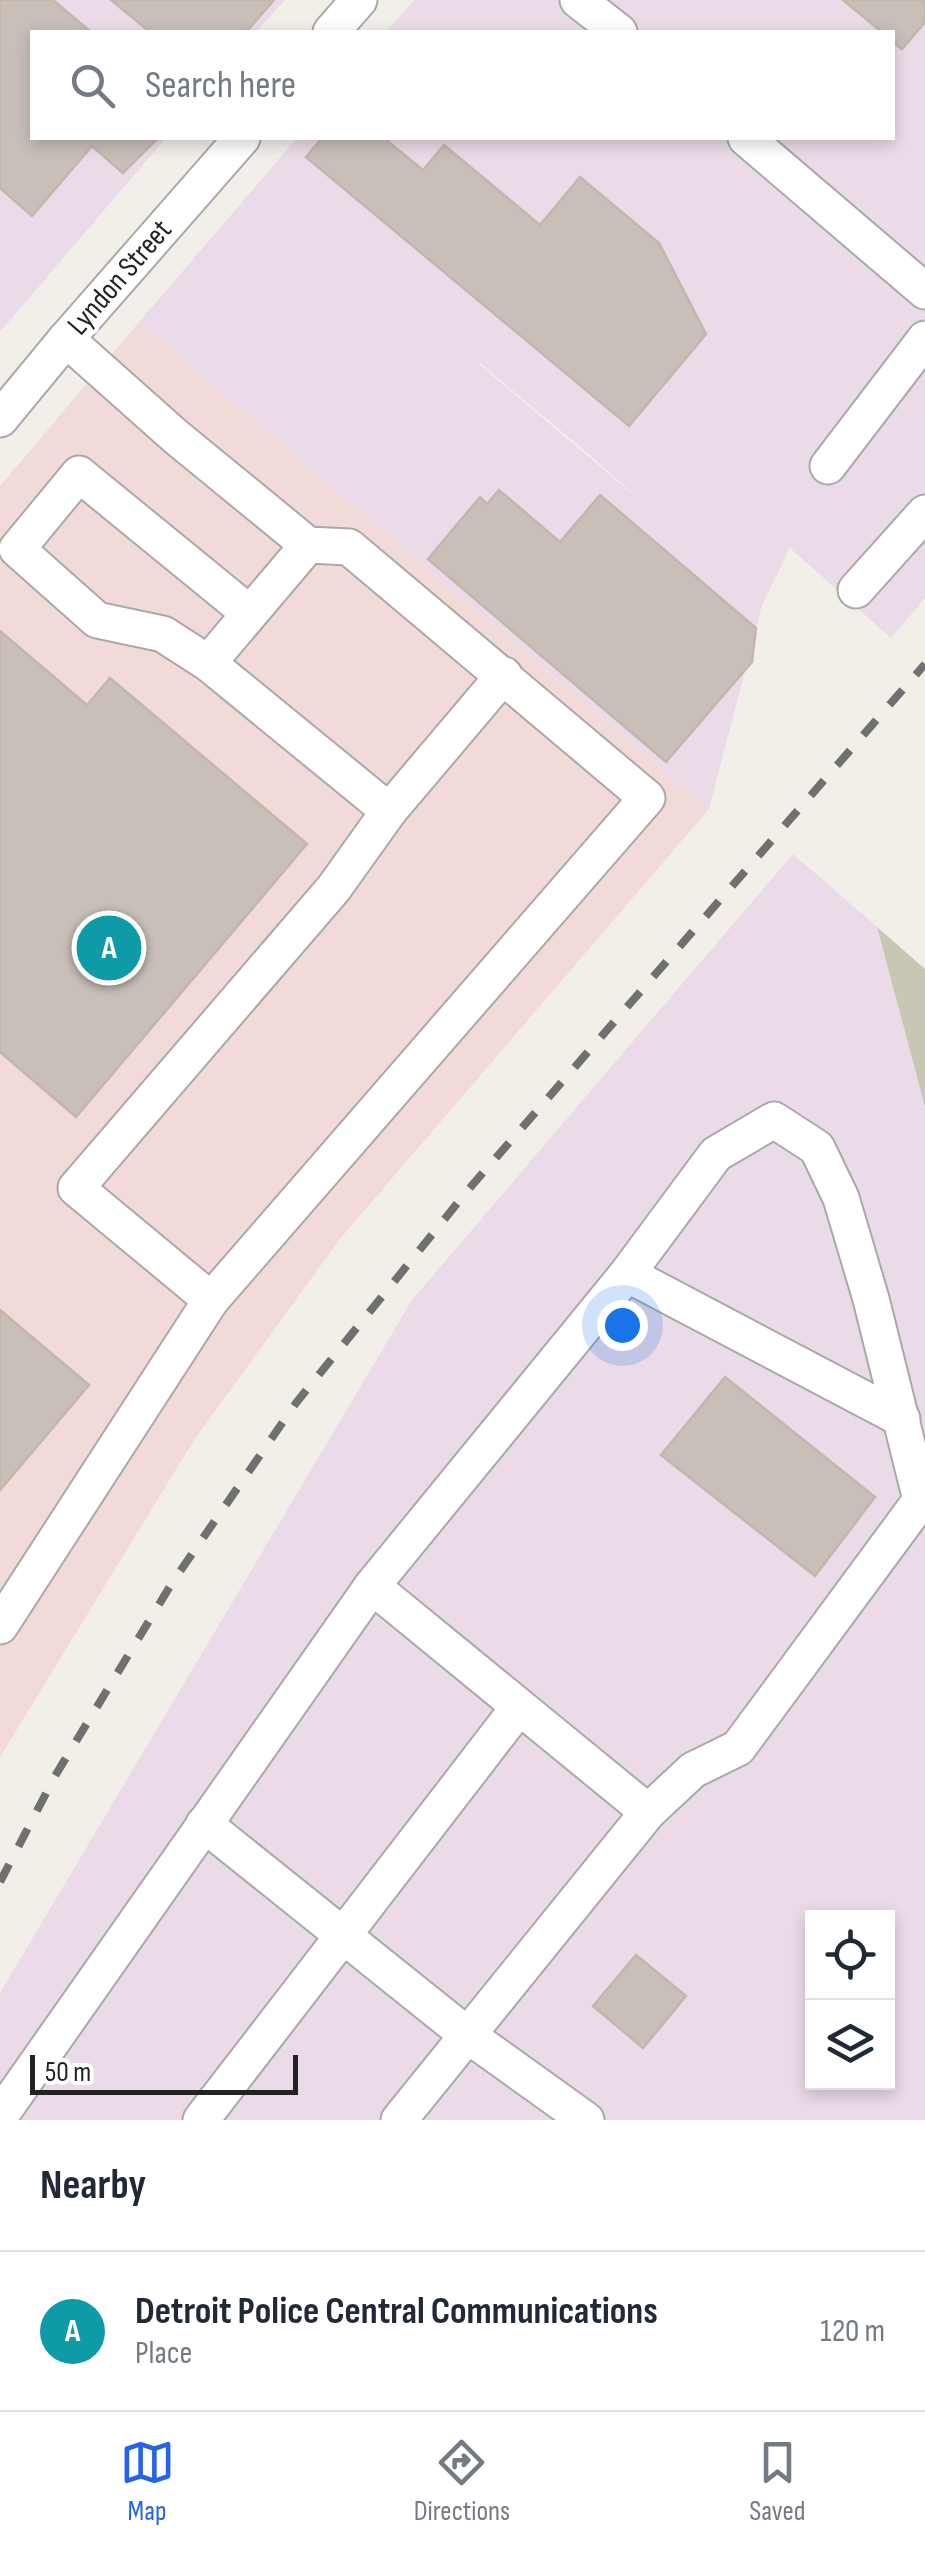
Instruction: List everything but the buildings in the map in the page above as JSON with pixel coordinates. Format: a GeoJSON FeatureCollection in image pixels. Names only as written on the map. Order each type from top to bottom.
{"type":"FeatureCollection","features":[{"type":"Feature","properties":{"kind":"street"},"geometry":{"type":"LineString","coordinates":[[333,30],[358,0]]}},
{"type":"Feature","properties":{"kind":"street"},"geometry":{"type":"LineString","coordinates":[[578,0],[616,30]]}},
{"type":"Feature","properties":{"kind":"street","name":"Lyndon Street"},"geometry":{"type":"LineString","coordinates":[[0,419],[240,140]]}},
{"type":"Feature","properties":{"kind":"street"},"geometry":{"type":"LineString","coordinates":[[748,140],[925,290]]}},
{"type":"Feature","properties":{"kind":"street"},"geometry":{"type":"LineString","coordinates":[[0,1626],[211,1300],[646,798],[349,547],[308,544],[175,436],[66,339]]}},
{"type":"Feature","properties":{"kind":"street"},"geometry":{"type":"LineString","coordinates":[[828,466],[925,339]]}},
{"type":"Feature","properties":{"kind":"street"},"geometry":{"type":"LineString","coordinates":[[249,613],[79,474],[17,549],[97,620],[163,634],[208,662],[388,811]]}},
{"type":"Feature","properties":{"kind":"street"},"geometry":{"type":"LineString","coordinates":[[856,590],[925,513]]}},
{"type":"Feature","properties":{"kind":"street"},"geometry":{"type":"LineString","coordinates":[[208,662],[308,544]]}},
{"type":"Feature","properties":{"kind":"street"},"geometry":{"type":"LineString","coordinates":[[211,1300],[76,1188],[334,888],[388,811],[504,675]]}},
{"type":"Feature","properties":{"kind":"street"},"geometry":{"type":"LineString","coordinates":[[0,2116],[372,1586],[627,1274],[716,1154],[774,1120],[817,1148],[841,1198],[921,1500],[738,1748],[693,1770],[648,1812],[400,2120]]}},
{"type":"Feature","properties":{"kind":"street"},"geometry":{"type":"LineString","coordinates":[[627,1274],[902,1418]]}},
{"type":"Feature","properties":{"kind":"street"},"geometry":{"type":"LineString","coordinates":[[372,1586],[648,1812]]}},
{"type":"Feature","properties":{"kind":"street"},"geometry":{"type":"LineString","coordinates":[[201,2120],[520,1707]]}},
{"type":"Feature","properties":{"kind":"street"},"geometry":{"type":"LineString","coordinates":[[204,1824],[466,2034],[586,2120]]}},
{"type":"Feature","properties":{"kind":"shaded area"},"geometry":{"type":"Polygon","coordinates":[[[0,0],[285,0],[258,30],[30,30],[30,140],[164,140],[0,332],[0,0]]]}},
{"type":"Feature","properties":{"kind":"shaded area"},"geometry":{"type":"Polygon","coordinates":[[[414,0],[925,0],[925,598],[891,638],[790,548],[762,605],[709,809],[139,322],[295,140],[895,140],[895,30],[388,30],[414,0]],[[480,363],[480,365],[648,507],[591,456],[480,363]]]}},
{"type":"Feature","properties":{"kind":"shaded area"},"geometry":{"type":"Polygon","coordinates":[[[139,322],[709,809],[340,1239],[194,1440],[0,1757],[0,486],[139,322]]]}},
{"type":"Feature","properties":{"kind":"shaded area"},"geometry":{"type":"Polygon","coordinates":[[[793,854],[877,927],[925,1107],[925,2120],[0,2120],[0,1993],[412,1300],[793,854]]]}},
{"type":"Feature","properties":{"kind":"shaded area"},"geometry":{"type":"Polygon","coordinates":[[[877,927],[925,969],[925,1107],[877,927]]]}},
{"type":"Feature","properties":{"kind":"railway"},"geometry":{"type":"LineString","coordinates":[[0,1882],[55,1776],[172,1583],[296,1403],[468,1190],[925,664]]}},
{"type":"Feature","properties":{"kind":"place","name":"Detroit Police Central Communications"},"geometry":{"type":"Point","coordinates":[109,948]}}]}
